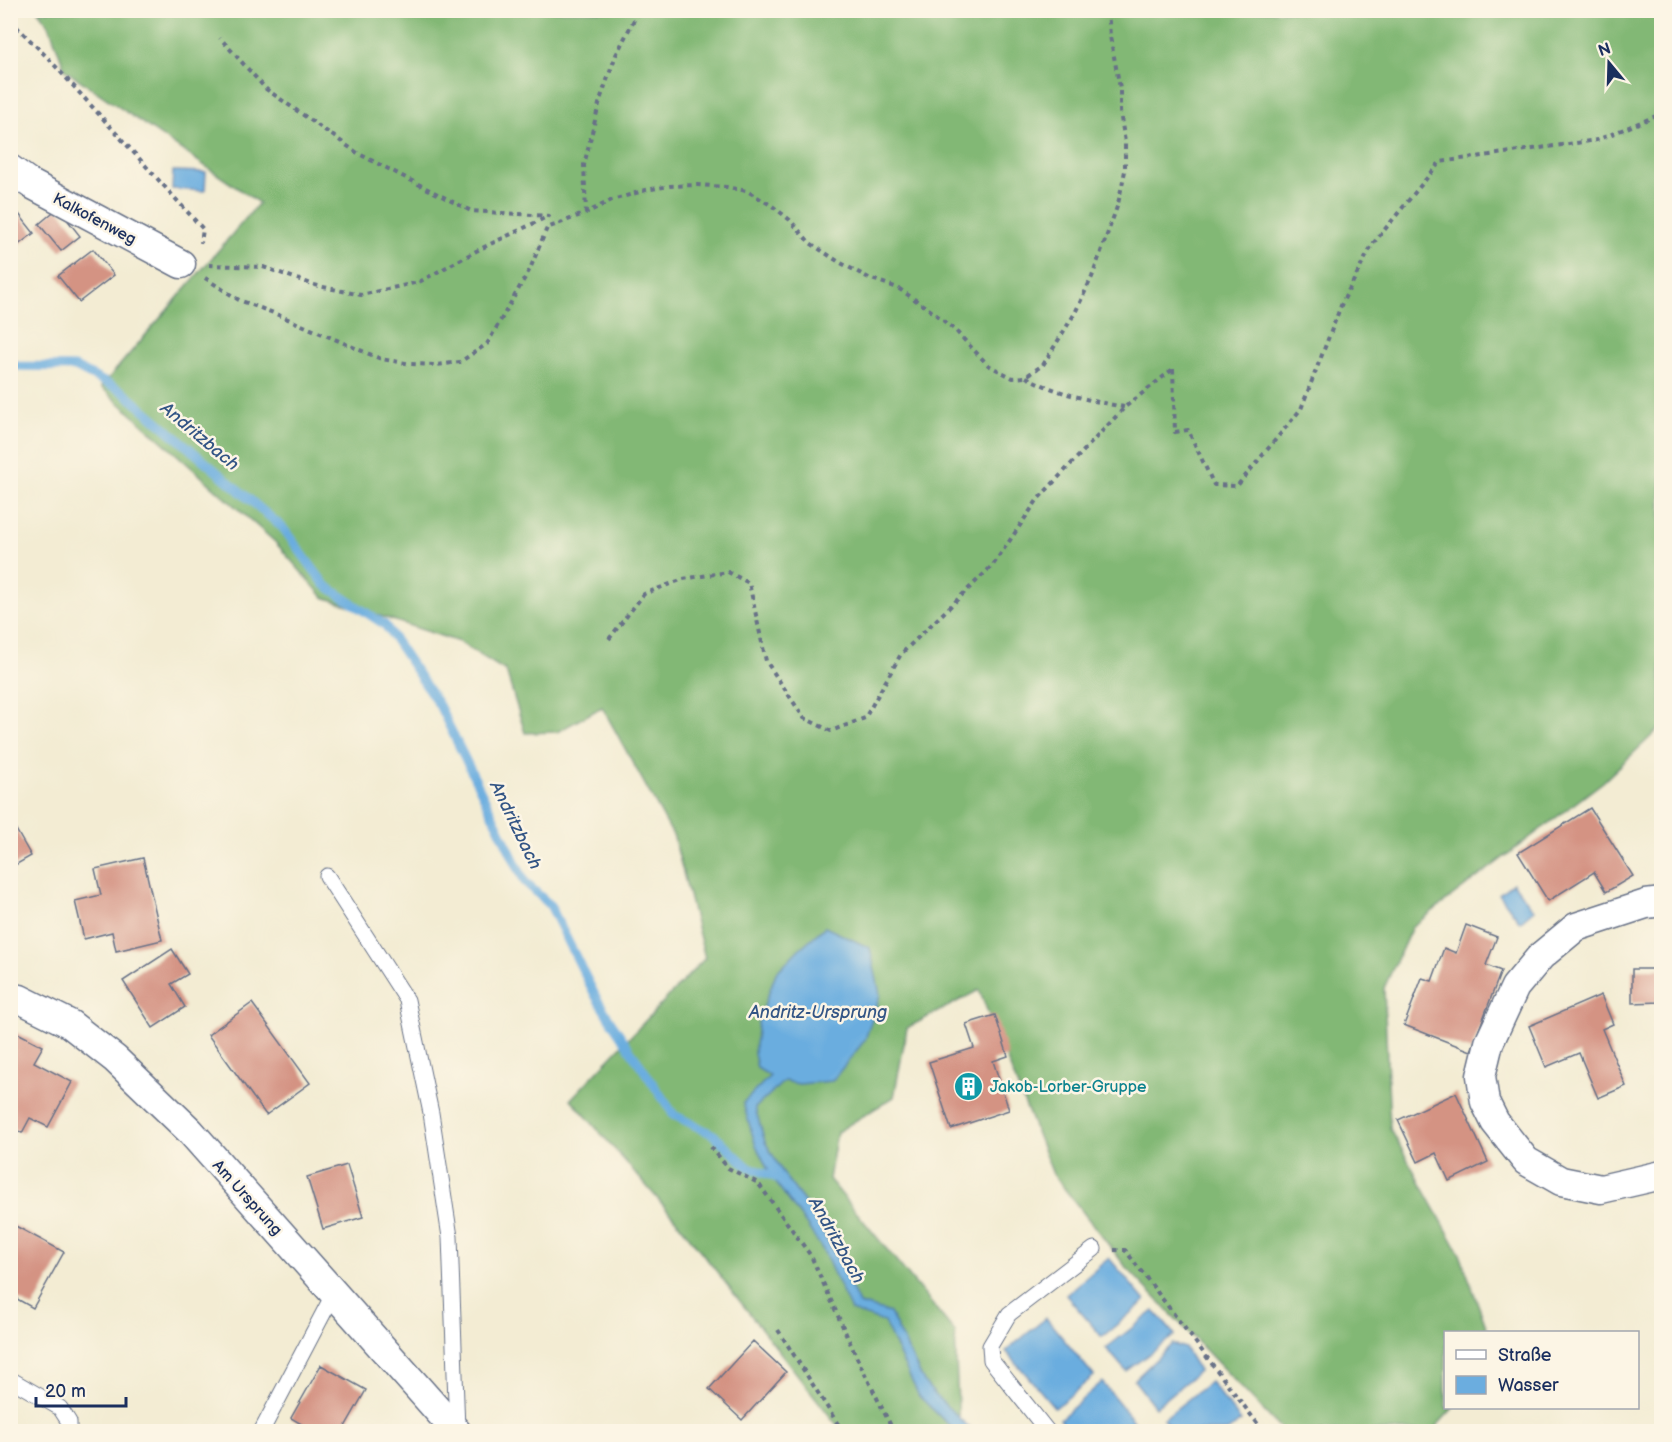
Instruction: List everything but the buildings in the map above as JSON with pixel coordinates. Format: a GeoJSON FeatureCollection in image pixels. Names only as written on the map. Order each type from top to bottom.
{"type":"FeatureCollection","features":[{"type":"Feature","properties":{"kind":"street","name":"Kalkofenweg"},"geometry":{"type":"LineString","coordinates":[[10,169],[31,184],[177,261]]}},
{"type":"Feature","properties":{"kind":"street"},"geometry":{"type":"LineString","coordinates":[[1662,902],[1646,904],[1576,927],[1541,956],[1515,987],[1490,1043],[1481,1076],[1485,1102],[1494,1122],[1526,1161],[1562,1181],[1601,1189],[1662,1175]]}},
{"type":"Feature","properties":{"kind":"street","name":"Am Ursprung"},"geometry":{"type":"LineString","coordinates":[[10,998],[20,999],[70,1024],[115,1059],[190,1131],[457,1431]]}},
{"type":"Feature","properties":{"kind":"lane"},"geometry":{"type":"LineString","coordinates":[[327,876],[407,1000],[431,1113],[450,1237],[457,1431]]}},
{"type":"Feature","properties":{"kind":"lane"},"geometry":{"type":"LineString","coordinates":[[1048,1431],[991,1360],[990,1346],[1009,1314],[1094,1249]]}},
{"type":"Feature","properties":{"kind":"lane"},"geometry":{"type":"LineString","coordinates":[[261,1431],[334,1293]]}},
{"type":"Feature","properties":{"kind":"lane"},"geometry":{"type":"LineString","coordinates":[[10,1379],[60,1408],[69,1422],[69,1431]]}},
{"type":"Feature","properties":{"kind":"path"},"geometry":{"type":"LineString","coordinates":[[586,213],[584,165],[600,100],[616,55],[639,10]]}},
{"type":"Feature","properties":{"kind":"path"},"geometry":{"type":"LineString","coordinates":[[1025,377],[1042,365],[1075,313],[1092,277],[1118,204],[1125,171],[1125,142],[1120,112],[1120,88],[1110,36],[1108,10]]}},
{"type":"Feature","properties":{"kind":"path"},"geometry":{"type":"LineString","coordinates":[[10,20],[56,67],[203,229],[200,246],[177,261]]}},
{"type":"Feature","properties":{"kind":"path"},"geometry":{"type":"LineString","coordinates":[[177,261],[263,267],[314,285],[361,295],[419,282],[480,249],[549,216],[471,211],[359,154],[266,89],[220,38]]}},
{"type":"Feature","properties":{"kind":"path"},"geometry":{"type":"LineString","coordinates":[[609,639],[644,594],[683,579],[729,572],[749,583],[766,661],[804,718],[831,731],[865,718],[902,654],[993,565],[1038,499],[1125,407],[1173,369],[1175,432],[1188,430],[1214,485],[1238,486],[1301,410],[1342,303],[1372,244],[1440,162],[1597,140],[1656,116],[1662,110]]}},
{"type":"Feature","properties":{"kind":"path"},"geometry":{"type":"LineString","coordinates":[[177,261],[239,300],[381,359],[411,364],[460,362],[487,344],[530,269],[547,228],[612,200],[646,190],[696,185],[726,187],[747,191],[771,205],[790,220],[810,243],[839,262],[868,278],[898,288],[954,329],[988,365],[1013,378],[1025,377],[1077,398],[1125,407]]}},
{"type":"Feature","properties":{"kind":"path"},"geometry":{"type":"LineString","coordinates":[[711,1146],[728,1168],[758,1183],[812,1256],[856,1358],[894,1431]]}},
{"type":"Feature","properties":{"kind":"path"},"geometry":{"type":"LineString","coordinates":[[1094,1249],[1125,1250],[1264,1431]]}},
{"type":"Feature","properties":{"kind":"path"},"geometry":{"type":"LineString","coordinates":[[778,1330],[843,1431]]}},
{"type":"Feature","properties":{"kind":"green space"},"geometry":{"type":"Polygon","coordinates":[[[38,11],[1661,11],[1661,727],[1603,782],[1412,927],[1384,988],[1390,1128],[1460,1254],[1488,1331],[1444,1331],[1444,1409],[1452,1409],[1432,1431],[1283,1431],[1126,1267],[1053,1174],[979,990],[907,1028],[894,1097],[837,1132],[829,1179],[955,1332],[959,1431],[839,1431],[837,1425],[677,1221],[571,1099],[705,958],[674,837],[602,707],[557,732],[525,733],[506,671],[459,642],[323,597],[275,542],[101,387],[259,203],[65,70],[49,25],[38,11]]]}},
{"type":"Feature","properties":{"kind":"water"},"geometry":{"type":"Polygon","coordinates":[[[173,171],[206,172],[205,191],[172,189],[173,171]]]}},
{"type":"Feature","properties":{"kind":"water"},"geometry":{"type":"Polygon","coordinates":[[[1513,883],[1534,910],[1520,922],[1499,894],[1513,883]]]}},
{"type":"Feature","properties":{"kind":"water","name":"Andritz-Ursprung"},"geometry":{"type":"Polygon","coordinates":[[[825,927],[870,948],[880,995],[865,1040],[832,1081],[799,1084],[784,1081],[755,1108],[765,1142],[786,1178],[812,1212],[859,1304],[890,1313],[924,1382],[973,1431],[955,1431],[919,1396],[884,1322],[851,1311],[823,1250],[771,1176],[755,1143],[743,1103],[770,1076],[757,1068],[754,1053],[758,1023],[776,973],[825,927]]]}},
{"type":"Feature","properties":{"kind":"water"},"geometry":{"type":"Polygon","coordinates":[[[1109,1258],[1145,1301],[1102,1337],[1066,1295],[1109,1258]]]}},
{"type":"Feature","properties":{"kind":"water"},"geometry":{"type":"Polygon","coordinates":[[[1154,1311],[1175,1335],[1126,1371],[1106,1348],[1154,1311]]]}},
{"type":"Feature","properties":{"kind":"water"},"geometry":{"type":"Polygon","coordinates":[[[1046,1318],[1094,1376],[1055,1408],[1006,1351],[1046,1318]]]}},
{"type":"Feature","properties":{"kind":"water"},"geometry":{"type":"Polygon","coordinates":[[[1172,1344],[1185,1348],[1199,1371],[1155,1407],[1134,1380],[1172,1344]]]}},
{"type":"Feature","properties":{"kind":"water"},"geometry":{"type":"Polygon","coordinates":[[[1102,1382],[1137,1425],[1130,1431],[1069,1431],[1060,1419],[1102,1382]]]}},
{"type":"Feature","properties":{"kind":"water"},"geometry":{"type":"Polygon","coordinates":[[[1210,1382],[1241,1421],[1227,1431],[1173,1431],[1163,1419],[1210,1382]]]}},
{"type":"Feature","properties":{"kind":"waterway","name":"Andritzbach"},"geometry":{"type":"LineString","coordinates":[[10,364],[75,367],[122,391],[283,528],[325,585],[385,625],[439,705],[525,882],[550,905],[596,997],[674,1115],[714,1135],[747,1166],[782,1180]]}},
{"type":"Feature","properties":{"kind":"place","name":"Jakob-Lorber-Gruppe"},"geometry":{"type":"Point","coordinates":[969,1086]}}]}
